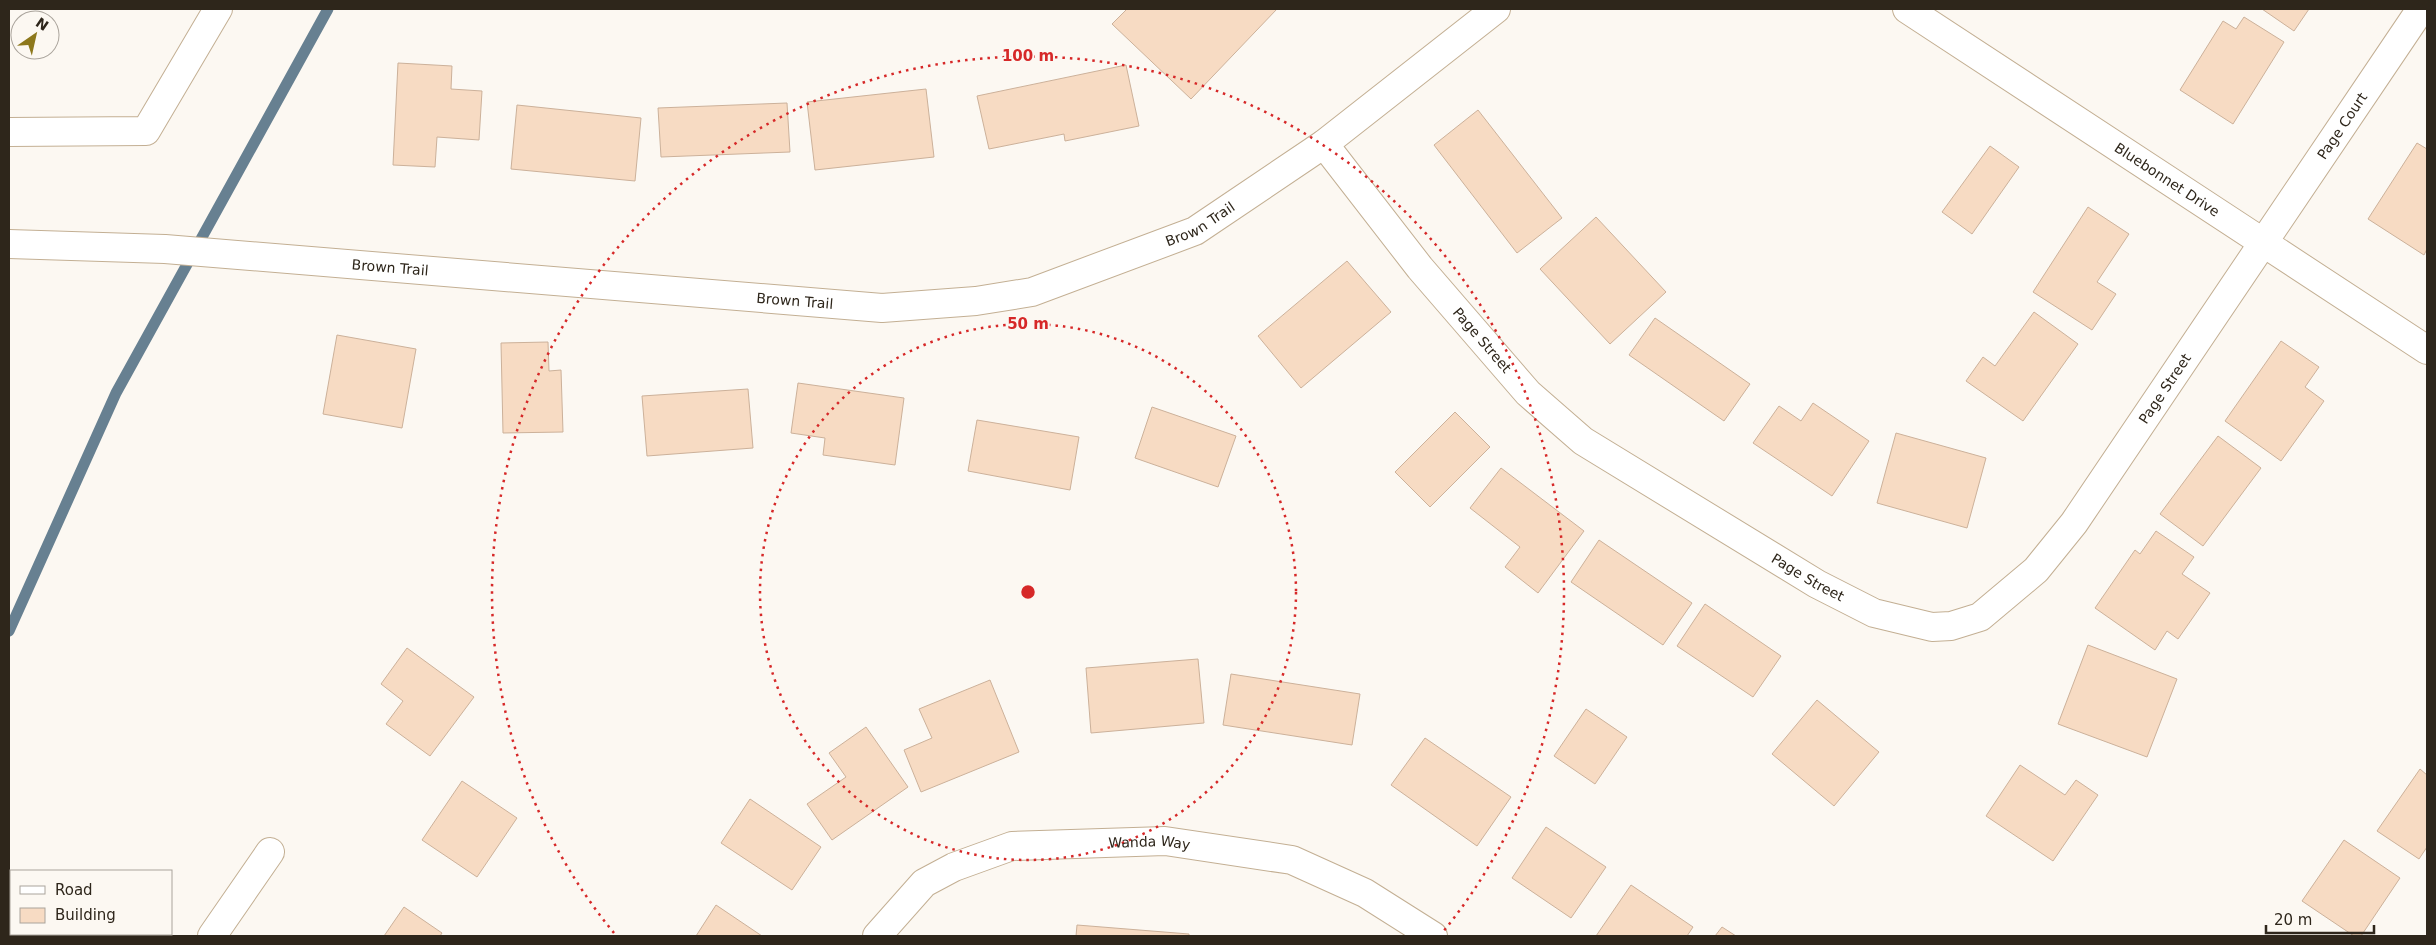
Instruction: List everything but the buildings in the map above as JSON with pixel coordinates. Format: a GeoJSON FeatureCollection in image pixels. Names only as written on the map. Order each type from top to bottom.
{"type":"FeatureCollection","features":[{"type":"Feature","properties":{"kind":"street"},"geometry":{"type":"LineString","coordinates":[[9,132],[146,132],[218,9]]}},
{"type":"Feature","properties":{"kind":"street","name":"Brown Trail"},"geometry":{"type":"LineString","coordinates":[[9,244],[165,249],[882,308],[976,301],[1032,292],[1194,231],[1324,144],[1496,9]]}},
{"type":"Feature","properties":{"kind":"street","name":"Bluebonnet Drive"},"geometry":{"type":"LineString","coordinates":[[1907,9],[2427,350]]}},
{"type":"Feature","properties":{"kind":"street","name":"Page Court"},"geometry":{"type":"LineString","coordinates":[[2262,242],[2421,9]]}},
{"type":"Feature","properties":{"kind":"street","name":"Page Street"},"geometry":{"type":"LineString","coordinates":[[1324,144],[1420,268],[1528,393],[1583,441],[1817,584],[1874,613],[1932,627],[1951,626],[1980,617],[2036,570],[2074,523],[2262,242]]}},
{"type":"Feature","properties":{"kind":"street","name":"Wanda Way"},"geometry":{"type":"LineString","coordinates":[[876,936],[924,883],[954,867],[1012,846],[1165,841],[1292,860],[1365,893],[1433,936]]}},
{"type":"Feature","properties":{"kind":"street"},"geometry":{"type":"LineString","coordinates":[[212,936],[270,852]]}},
{"type":"Feature","properties":{"kind":"waterway"},"geometry":{"type":"LineString","coordinates":[[9,631],[116,393],[328,9]]}}]}
